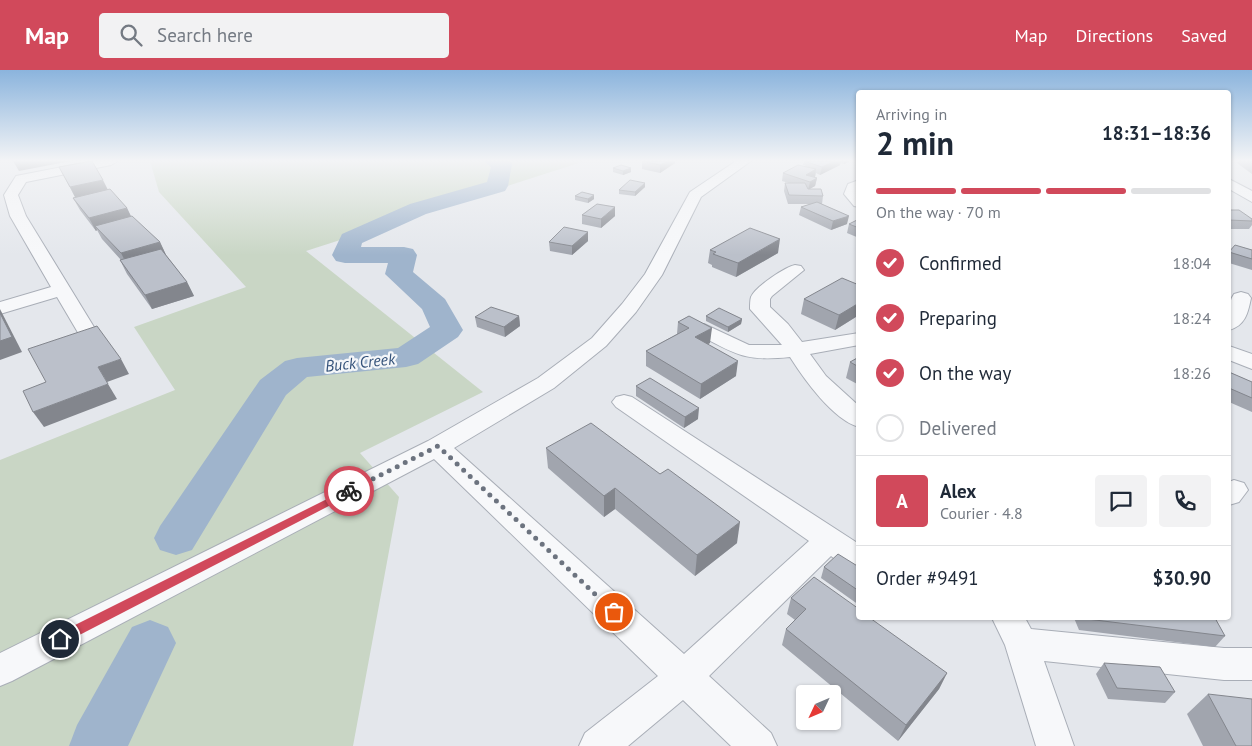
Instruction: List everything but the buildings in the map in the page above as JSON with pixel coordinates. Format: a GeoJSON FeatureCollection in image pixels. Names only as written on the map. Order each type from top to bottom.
{"type":"FeatureCollection","features":[{"type":"Feature","properties":{"kind":"street"},"geometry":{"type":"LineString","coordinates":[[12,193],[10,195],[18,216],[86,332]]}},
{"type":"Feature","properties":{"kind":"street"},"geometry":{"type":"LineString","coordinates":[[0,670],[438,446],[546,383],[599,342],[629,308],[653,275],[695,195],[699,193]]}},
{"type":"Feature","properties":{"kind":"street"},"geometry":{"type":"LineString","coordinates":[[1242,193],[1252,200]]}},
{"type":"Feature","properties":{"kind":"street"},"geometry":{"type":"LineString","coordinates":[[1231,201],[1252,200]]}},
{"type":"Feature","properties":{"kind":"street"},"geometry":{"type":"LineString","coordinates":[[0,220],[18,216]]}},
{"type":"Feature","properties":{"kind":"street"},"geometry":{"type":"LineString","coordinates":[[795,270],[765,292],[760,298],[760,309],[774,320],[798,349],[808,367],[834,398],[856,416]]}},
{"type":"Feature","properties":{"kind":"street"},"geometry":{"type":"LineString","coordinates":[[0,308],[60,290]]}},
{"type":"Feature","properties":{"kind":"street"},"geometry":{"type":"LineString","coordinates":[[1231,322],[1237,316],[1241,298]]}},
{"type":"Feature","properties":{"kind":"street"},"geometry":{"type":"LineString","coordinates":[[704,330],[744,350],[754,352],[798,349],[856,339]]}},
{"type":"Feature","properties":{"kind":"street"},"geometry":{"type":"LineString","coordinates":[[1231,353],[1252,362]]}},
{"type":"Feature","properties":{"kind":"street"},"geometry":{"type":"LineString","coordinates":[[624,402],[856,558]]}},
{"type":"Feature","properties":{"kind":"street"},"geometry":{"type":"LineString","coordinates":[[438,446],[683,678],[758,746]]}},
{"type":"Feature","properties":{"kind":"street"},"geometry":{"type":"LineString","coordinates":[[598,746],[683,678],[829,540]]}},
{"type":"Feature","properties":{"kind":"street"},"geometry":{"type":"LineString","coordinates":[[1055,746],[1014,630],[1224,664],[1252,664]]}},
{"type":"Feature","properties":{"kind":"green space"},"geometry":{"type":"Polygon","coordinates":[[[160,193],[487,193],[306,251],[483,392],[360,453],[399,497],[353,746],[0,746],[0,460],[175,390],[134,327],[246,287],[160,193]]]}},
{"type":"Feature","properties":{"kind":"waterway","name":"Buck Creek"},"geometry":{"type":"LineString","coordinates":[[176,538],[272,388],[297,368],[406,357],[447,330],[435,305],[399,274],[404,255],[345,255],[351,239],[418,209],[475,193]]}},
{"type":"Feature","properties":{"kind":"waterway","name":"Buck Creek"},"geometry":{"type":"LineString","coordinates":[[98,746],[150,643]]}},
{"type":"Feature","properties":{"kind":"way so far"},"geometry":{"type":"LineString","coordinates":[[349,491],[438,446],[614,612]]}},
{"type":"Feature","properties":{"kind":"route"},"geometry":{"type":"LineString","coordinates":[[60,639],[349,491]]}}]}
